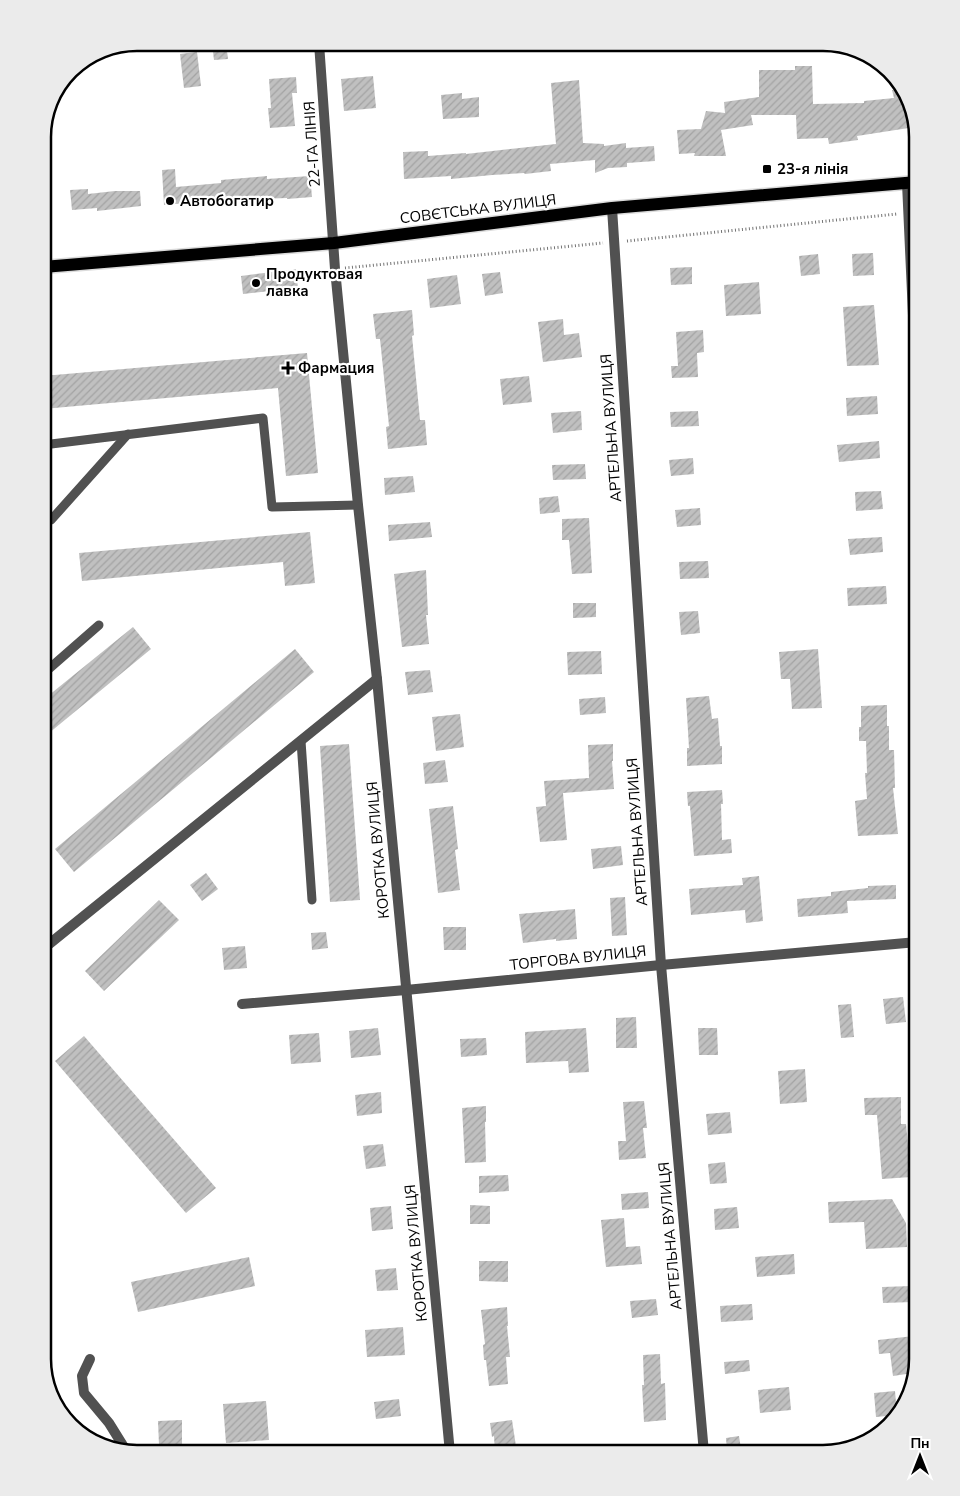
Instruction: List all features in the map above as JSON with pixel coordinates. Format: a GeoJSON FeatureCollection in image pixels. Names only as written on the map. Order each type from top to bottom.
{"type":"FeatureCollection","features":[{"type":"Feature","properties":{"kind":"main road","name":"СОВЄТСЬКА ВУЛИЦЯ"},"geometry":{"type":"LineString","coordinates":[[51,266],[334,243],[612,208],[909,182]]}},
{"type":"Feature","properties":{"kind":"street","name":"22-ГА ЛІНІЯ"},"geometry":{"type":"LineString","coordinates":[[320,51],[334,243]]}},
{"type":"Feature","properties":{"kind":"street"},"geometry":{"type":"LineString","coordinates":[[909,205],[909,232]]}},
{"type":"Feature","properties":{"kind":"street","name":"АРТЕЛЬНА ВУЛИЦЯ"},"geometry":{"type":"LineString","coordinates":[[612,208],[661,965],[703,1445]]}},
{"type":"Feature","properties":{"kind":"street","name":"КОРОТКА ВУЛИЦЯ"},"geometry":{"type":"LineString","coordinates":[[334,243],[449,1445]]}},
{"type":"Feature","properties":{"kind":"street"},"geometry":{"type":"LineString","coordinates":[[51,943],[377,679]]}},
{"type":"Feature","properties":{"kind":"street","name":"ТОРГОВА ВУЛИЦЯ"},"geometry":{"type":"LineString","coordinates":[[242,1004],[909,943]]}},
{"type":"Feature","properties":{"kind":"street"},"geometry":{"type":"LineString","coordinates":[[90,1359],[82,1376],[84,1393],[109,1423],[122,1443]]}},
{"type":"Feature","properties":{"kind":"lane"},"geometry":{"type":"LineString","coordinates":[[51,444],[263,418],[272,507],[358,505]]}},
{"type":"Feature","properties":{"kind":"lane"},"geometry":{"type":"LineString","coordinates":[[51,520],[128,434]]}},
{"type":"Feature","properties":{"kind":"lane"},"geometry":{"type":"LineString","coordinates":[[51,667],[99,625]]}},
{"type":"Feature","properties":{"kind":"lane"},"geometry":{"type":"LineString","coordinates":[[301,740],[312,900]]}},
{"type":"Feature","properties":{"kind":"path"},"geometry":{"type":"LineString","coordinates":[[335,269],[908,213]]}},
{"type":"Feature","properties":{"kind":"building"},"geometry":{"type":"Polygon","coordinates":[[[213,51],[227,51],[228,59],[214,60],[213,51]]]}},
{"type":"Feature","properties":{"kind":"building"},"geometry":{"type":"Polygon","coordinates":[[[197,52],[201,86],[184,88],[180,54],[197,52]]]}},
{"type":"Feature","properties":{"kind":"building"},"geometry":{"type":"Polygon","coordinates":[[[795,66],[812,66],[813,104],[864,103],[864,101],[894,98],[892,90],[894,90],[904,109],[908,128],[857,136],[858,140],[829,144],[828,138],[797,139],[796,115],[751,115],[753,125],[721,130],[726,156],[694,156],[695,153],[679,154],[677,130],[701,129],[706,111],[725,113],[724,102],[759,97],[759,70],[795,70],[795,66]]]}},
{"type":"Feature","properties":{"kind":"building"},"geometry":{"type":"Polygon","coordinates":[[[373,76],[376,108],[344,111],[341,79],[373,76]]]}},
{"type":"Feature","properties":{"kind":"building"},"geometry":{"type":"Polygon","coordinates":[[[296,77],[297,93],[292,93],[295,126],[270,128],[268,108],[271,108],[269,79],[296,77]]]}},
{"type":"Feature","properties":{"kind":"building"},"geometry":{"type":"Polygon","coordinates":[[[579,80],[583,143],[604,144],[604,146],[626,143],[626,148],[654,146],[655,161],[627,163],[627,167],[608,168],[595,173],[595,160],[550,164],[551,171],[525,174],[451,179],[451,176],[404,179],[403,152],[428,151],[428,156],[466,154],[556,144],[551,83],[579,80]]]}},
{"type":"Feature","properties":{"kind":"building"},"geometry":{"type":"Polygon","coordinates":[[[462,93],[462,99],[479,97],[479,117],[443,119],[441,95],[462,93]]]}},
{"type":"Feature","properties":{"kind":"building"},"geometry":{"type":"Polygon","coordinates":[[[175,169],[176,187],[221,183],[221,180],[267,176],[267,179],[310,176],[312,197],[257,199],[223,203],[223,200],[164,205],[162,170],[175,169]]]}},
{"type":"Feature","properties":{"kind":"building"},"geometry":{"type":"Polygon","coordinates":[[[88,189],[88,194],[140,191],[141,206],[97,211],[97,208],[72,210],[70,190],[88,189]]]}},
{"type":"Feature","properties":{"kind":"building"},"geometry":{"type":"Polygon","coordinates":[[[873,253],[874,275],[853,276],[852,254],[873,253]]]}},
{"type":"Feature","properties":{"kind":"building"},"geometry":{"type":"Polygon","coordinates":[[[818,254],[820,274],[801,276],[799,256],[818,254]]]}},
{"type":"Feature","properties":{"kind":"building"},"geometry":{"type":"Polygon","coordinates":[[[692,267],[692,284],[671,285],[670,268],[692,267]]]}},
{"type":"Feature","properties":{"kind":"building"},"geometry":{"type":"Polygon","coordinates":[[[296,269],[298,288],[243,294],[241,276],[296,269]]]}},
{"type":"Feature","properties":{"kind":"building"},"geometry":{"type":"Polygon","coordinates":[[[500,272],[503,293],[485,296],[482,274],[500,272]]]}},
{"type":"Feature","properties":{"kind":"building"},"geometry":{"type":"Polygon","coordinates":[[[457,275],[461,304],[430,308],[427,279],[457,275]]]}},
{"type":"Feature","properties":{"kind":"building"},"geometry":{"type":"Polygon","coordinates":[[[759,282],[761,314],[726,316],[724,285],[759,282]]]}},
{"type":"Feature","properties":{"kind":"building"},"geometry":{"type":"Polygon","coordinates":[[[874,305],[879,365],[847,366],[843,307],[874,305]]]}},
{"type":"Feature","properties":{"kind":"building"},"geometry":{"type":"Polygon","coordinates":[[[412,310],[414,335],[412,336],[420,420],[425,420],[427,445],[388,449],[386,427],[389,426],[380,339],[376,339],[373,314],[412,310]]]}},
{"type":"Feature","properties":{"kind":"building"},"geometry":{"type":"Polygon","coordinates":[[[563,319],[564,335],[579,333],[582,357],[543,362],[538,322],[563,319]]]}},
{"type":"Feature","properties":{"kind":"building"},"geometry":{"type":"Polygon","coordinates":[[[703,330],[704,352],[697,353],[698,377],[672,378],[671,366],[678,366],[676,332],[703,330]]]}},
{"type":"Feature","properties":{"kind":"building"},"geometry":{"type":"Polygon","coordinates":[[[307,353],[318,473],[286,476],[278,388],[51,408],[51,375],[307,353]]]}},
{"type":"Feature","properties":{"kind":"building"},"geometry":{"type":"Polygon","coordinates":[[[529,376],[532,402],[503,405],[500,379],[529,376]]]}},
{"type":"Feature","properties":{"kind":"building"},"geometry":{"type":"Polygon","coordinates":[[[877,396],[878,414],[847,416],[846,398],[877,396]]]}},
{"type":"Feature","properties":{"kind":"building"},"geometry":{"type":"Polygon","coordinates":[[[581,411],[582,430],[553,433],[551,413],[581,411]]]}},
{"type":"Feature","properties":{"kind":"building"},"geometry":{"type":"Polygon","coordinates":[[[698,411],[699,426],[671,427],[670,412],[698,411]]]}},
{"type":"Feature","properties":{"kind":"building"},"geometry":{"type":"Polygon","coordinates":[[[879,441],[880,458],[839,462],[837,445],[879,441]]]}},
{"type":"Feature","properties":{"kind":"building"},"geometry":{"type":"Polygon","coordinates":[[[693,458],[694,474],[671,476],[669,460],[693,458]]]}},
{"type":"Feature","properties":{"kind":"building"},"geometry":{"type":"Polygon","coordinates":[[[585,464],[586,479],[553,480],[552,465],[585,464]]]}},
{"type":"Feature","properties":{"kind":"building"},"geometry":{"type":"Polygon","coordinates":[[[413,476],[415,492],[385,495],[384,478],[413,476]]]}},
{"type":"Feature","properties":{"kind":"building"},"geometry":{"type":"Polygon","coordinates":[[[881,491],[883,509],[856,511],[855,492],[881,491]]]}},
{"type":"Feature","properties":{"kind":"building"},"geometry":{"type":"Polygon","coordinates":[[[558,496],[560,512],[540,514],[539,498],[558,496]]]}},
{"type":"Feature","properties":{"kind":"building"},"geometry":{"type":"Polygon","coordinates":[[[700,508],[701,525],[677,527],[675,510],[700,508]]]}},
{"type":"Feature","properties":{"kind":"building"},"geometry":{"type":"Polygon","coordinates":[[[589,518],[592,573],[572,574],[569,540],[562,540],[562,519],[589,518]]]}},
{"type":"Feature","properties":{"kind":"building"},"geometry":{"type":"Polygon","coordinates":[[[430,522],[432,537],[389,541],[388,525],[430,522]]]}},
{"type":"Feature","properties":{"kind":"building"},"geometry":{"type":"Polygon","coordinates":[[[310,532],[315,583],[285,586],[283,562],[82,581],[79,553],[310,532]]]}},
{"type":"Feature","properties":{"kind":"building"},"geometry":{"type":"Polygon","coordinates":[[[882,537],[883,552],[850,555],[848,539],[882,537]]]}},
{"type":"Feature","properties":{"kind":"building"},"geometry":{"type":"Polygon","coordinates":[[[708,561],[709,578],[680,579],[679,562],[708,561]]]}},
{"type":"Feature","properties":{"kind":"building"},"geometry":{"type":"Polygon","coordinates":[[[426,570],[428,615],[426,615],[429,644],[402,647],[394,574],[426,570]]]}},
{"type":"Feature","properties":{"kind":"building"},"geometry":{"type":"Polygon","coordinates":[[[886,586],[887,604],[848,606],[847,588],[886,586]]]}},
{"type":"Feature","properties":{"kind":"building"},"geometry":{"type":"Polygon","coordinates":[[[573,603],[596,603],[596,617],[573,618],[573,603]]]}},
{"type":"Feature","properties":{"kind":"building"},"geometry":{"type":"Polygon","coordinates":[[[698,611],[700,633],[681,635],[679,612],[698,611]]]}},
{"type":"Feature","properties":{"kind":"building"},"geometry":{"type":"Polygon","coordinates":[[[133,627],[151,649],[51,731],[51,694],[133,627]]]}},
{"type":"Feature","properties":{"kind":"building"},"geometry":{"type":"Polygon","coordinates":[[[295,649],[314,672],[74,872],[55,849],[295,649]]]}},
{"type":"Feature","properties":{"kind":"building"},"geometry":{"type":"Polygon","coordinates":[[[818,649],[822,708],[792,709],[790,679],[781,679],[779,652],[818,649]]]}},
{"type":"Feature","properties":{"kind":"building"},"geometry":{"type":"Polygon","coordinates":[[[601,651],[602,674],[568,675],[567,652],[601,651]]]}},
{"type":"Feature","properties":{"kind":"building"},"geometry":{"type":"Polygon","coordinates":[[[430,670],[433,692],[408,695],[405,672],[430,670]]]}},
{"type":"Feature","properties":{"kind":"building"},"geometry":{"type":"Polygon","coordinates":[[[709,696],[712,719],[718,718],[720,746],[722,746],[722,764],[687,766],[687,748],[689,748],[686,698],[709,696]]]}},
{"type":"Feature","properties":{"kind":"building"},"geometry":{"type":"Polygon","coordinates":[[[605,697],[606,713],[580,715],[579,699],[605,697]]]}},
{"type":"Feature","properties":{"kind":"building"},"geometry":{"type":"Polygon","coordinates":[[[887,705],[889,750],[894,750],[895,788],[893,788],[898,834],[858,836],[855,801],[867,799],[865,773],[867,773],[866,741],[859,741],[861,706],[887,705]]]}},
{"type":"Feature","properties":{"kind":"building"},"geometry":{"type":"Polygon","coordinates":[[[460,714],[464,747],[436,751],[432,717],[460,714]]]}},
{"type":"Feature","properties":{"kind":"building"},"geometry":{"type":"Polygon","coordinates":[[[349,744],[360,900],[330,902],[320,746],[349,744]]]}},
{"type":"Feature","properties":{"kind":"building"},"geometry":{"type":"Polygon","coordinates":[[[613,744],[614,789],[563,793],[567,840],[540,842],[536,807],[546,806],[544,781],[589,778],[588,745],[613,744]]]}},
{"type":"Feature","properties":{"kind":"building"},"geometry":{"type":"Polygon","coordinates":[[[445,760],[448,782],[425,784],[423,763],[445,760]]]}},
{"type":"Feature","properties":{"kind":"building"},"geometry":{"type":"Polygon","coordinates":[[[722,790],[722,840],[731,839],[732,853],[694,856],[687,792],[722,790]]]}},
{"type":"Feature","properties":{"kind":"building"},"geometry":{"type":"Polygon","coordinates":[[[453,806],[458,849],[455,850],[460,890],[438,893],[429,809],[453,806]]]}},
{"type":"Feature","properties":{"kind":"building"},"geometry":{"type":"Polygon","coordinates":[[[621,846],[623,865],[593,869],[591,849],[621,846]]]}},
{"type":"Feature","properties":{"kind":"building"},"geometry":{"type":"Polygon","coordinates":[[[206,873],[218,889],[202,901],[190,885],[206,873]]]}},
{"type":"Feature","properties":{"kind":"building"},"geometry":{"type":"Polygon","coordinates":[[[759,876],[763,921],[746,923],[745,910],[691,915],[689,889],[743,885],[742,878],[759,876]]]}},
{"type":"Feature","properties":{"kind":"building"},"geometry":{"type":"Polygon","coordinates":[[[896,885],[896,899],[847,901],[848,913],[798,917],[797,899],[831,896],[831,892],[868,888],[868,886],[896,885]]]}},
{"type":"Feature","properties":{"kind":"building"},"geometry":{"type":"Polygon","coordinates":[[[625,897],[627,935],[612,936],[610,898],[625,897]]]}},
{"type":"Feature","properties":{"kind":"building"},"geometry":{"type":"Polygon","coordinates":[[[159,900],[179,920],[104,991],[85,971],[159,900]]]}},
{"type":"Feature","properties":{"kind":"building"},"geometry":{"type":"Polygon","coordinates":[[[575,909],[577,939],[556,941],[556,939],[523,943],[519,914],[575,909]]]}},
{"type":"Feature","properties":{"kind":"building"},"geometry":{"type":"Polygon","coordinates":[[[443,927],[466,927],[466,950],[444,950],[443,927]]]}},
{"type":"Feature","properties":{"kind":"building"},"geometry":{"type":"Polygon","coordinates":[[[326,932],[328,948],[312,950],[311,933],[326,932]]]}},
{"type":"Feature","properties":{"kind":"building"},"geometry":{"type":"Polygon","coordinates":[[[245,946],[247,968],[224,970],[222,948],[245,946]]]}},
{"type":"Feature","properties":{"kind":"building"},"geometry":{"type":"Polygon","coordinates":[[[903,997],[906,1022],[886,1024],[883,999],[903,997]]]}},
{"type":"Feature","properties":{"kind":"building"},"geometry":{"type":"Polygon","coordinates":[[[851,1004],[854,1037],[841,1038],[838,1005],[851,1004]]]}},
{"type":"Feature","properties":{"kind":"building"},"geometry":{"type":"Polygon","coordinates":[[[636,1017],[637,1048],[616,1048],[616,1018],[636,1017]]]}},
{"type":"Feature","properties":{"kind":"building"},"geometry":{"type":"Polygon","coordinates":[[[378,1028],[381,1055],[351,1058],[349,1031],[378,1028]]]}},
{"type":"Feature","properties":{"kind":"building"},"geometry":{"type":"Polygon","coordinates":[[[586,1028],[589,1072],[569,1073],[568,1061],[526,1063],[525,1032],[586,1028]]]}},
{"type":"Feature","properties":{"kind":"building"},"geometry":{"type":"Polygon","coordinates":[[[698,1028],[717,1028],[718,1055],[699,1055],[698,1028]]]}},
{"type":"Feature","properties":{"kind":"building"},"geometry":{"type":"Polygon","coordinates":[[[319,1033],[321,1062],[291,1064],[289,1035],[319,1033]]]}},
{"type":"Feature","properties":{"kind":"building"},"geometry":{"type":"Polygon","coordinates":[[[84,1036],[216,1188],[186,1213],[55,1061],[84,1036]]]}},
{"type":"Feature","properties":{"kind":"building"},"geometry":{"type":"Polygon","coordinates":[[[486,1038],[487,1055],[461,1057],[460,1039],[486,1038]]]}},
{"type":"Feature","properties":{"kind":"building"},"geometry":{"type":"Polygon","coordinates":[[[805,1069],[807,1102],[780,1104],[778,1071],[805,1069]]]}},
{"type":"Feature","properties":{"kind":"building"},"geometry":{"type":"Polygon","coordinates":[[[381,1092],[382,1113],[357,1116],[355,1095],[381,1092]]]}},
{"type":"Feature","properties":{"kind":"building"},"geometry":{"type":"Polygon","coordinates":[[[901,1097],[901,1124],[906,1124],[909,1177],[882,1179],[877,1115],[865,1115],[864,1098],[901,1097]]]}},
{"type":"Feature","properties":{"kind":"building"},"geometry":{"type":"Polygon","coordinates":[[[644,1101],[647,1128],[643,1128],[646,1158],[619,1160],[618,1141],[626,1141],[623,1102],[644,1101]]]}},
{"type":"Feature","properties":{"kind":"building"},"geometry":{"type":"Polygon","coordinates":[[[486,1106],[486,1162],[465,1163],[462,1108],[486,1106]]]}},
{"type":"Feature","properties":{"kind":"building"},"geometry":{"type":"Polygon","coordinates":[[[730,1112],[732,1133],[708,1135],[706,1114],[730,1112]]]}},
{"type":"Feature","properties":{"kind":"building"},"geometry":{"type":"Polygon","coordinates":[[[383,1144],[386,1166],[366,1169],[363,1146],[383,1144]]]}},
{"type":"Feature","properties":{"kind":"building"},"geometry":{"type":"Polygon","coordinates":[[[725,1162],[727,1183],[710,1184],[708,1164],[725,1162]]]}},
{"type":"Feature","properties":{"kind":"building"},"geometry":{"type":"Polygon","coordinates":[[[508,1175],[509,1191],[479,1193],[479,1176],[508,1175]]]}},
{"type":"Feature","properties":{"kind":"building"},"geometry":{"type":"Polygon","coordinates":[[[648,1192],[649,1208],[622,1210],[621,1194],[648,1192]]]}},
{"type":"Feature","properties":{"kind":"building"},"geometry":{"type":"Polygon","coordinates":[[[892,1199],[906,1223],[907,1247],[866,1249],[864,1222],[829,1223],[828,1202],[892,1199]]]}},
{"type":"Feature","properties":{"kind":"building"},"geometry":{"type":"Polygon","coordinates":[[[470,1205],[490,1206],[490,1224],[470,1224],[470,1205]]]}},
{"type":"Feature","properties":{"kind":"building"},"geometry":{"type":"Polygon","coordinates":[[[391,1206],[393,1229],[372,1231],[370,1208],[391,1206]]]}},
{"type":"Feature","properties":{"kind":"building"},"geometry":{"type":"Polygon","coordinates":[[[737,1207],[739,1228],[715,1230],[714,1209],[737,1207]]]}},
{"type":"Feature","properties":{"kind":"building"},"geometry":{"type":"Polygon","coordinates":[[[624,1218],[626,1247],[640,1246],[642,1264],[606,1267],[601,1220],[624,1218]]]}},
{"type":"Feature","properties":{"kind":"building"},"geometry":{"type":"Polygon","coordinates":[[[794,1254],[795,1274],[757,1277],[755,1257],[794,1254]]]}},
{"type":"Feature","properties":{"kind":"building"},"geometry":{"type":"Polygon","coordinates":[[[249,1257],[255,1286],[138,1312],[131,1282],[249,1257]]]}},
{"type":"Feature","properties":{"kind":"building"},"geometry":{"type":"Polygon","coordinates":[[[479,1261],[508,1261],[508,1282],[479,1281],[479,1261]]]}},
{"type":"Feature","properties":{"kind":"building"},"geometry":{"type":"Polygon","coordinates":[[[396,1268],[398,1290],[377,1291],[375,1270],[396,1268]]]}},
{"type":"Feature","properties":{"kind":"building"},"geometry":{"type":"Polygon","coordinates":[[[909,1286],[909,1302],[883,1303],[882,1287],[909,1286]]]}},
{"type":"Feature","properties":{"kind":"building"},"geometry":{"type":"Polygon","coordinates":[[[656,1299],[658,1315],[632,1318],[630,1301],[656,1299]]]}},
{"type":"Feature","properties":{"kind":"building"},"geometry":{"type":"Polygon","coordinates":[[[752,1304],[753,1320],[721,1322],[720,1306],[752,1304]]]}},
{"type":"Feature","properties":{"kind":"building"},"geometry":{"type":"Polygon","coordinates":[[[507,1307],[510,1357],[506,1357],[508,1384],[489,1386],[486,1360],[484,1360],[483,1345],[485,1344],[481,1310],[507,1307]]]}},
{"type":"Feature","properties":{"kind":"building"},"geometry":{"type":"Polygon","coordinates":[[[403,1327],[405,1355],[367,1357],[365,1330],[403,1327]]]}},
{"type":"Feature","properties":{"kind":"building"},"geometry":{"type":"Polygon","coordinates":[[[909,1337],[907,1374],[893,1376],[890,1353],[879,1354],[878,1340],[909,1337]]]}},
{"type":"Feature","properties":{"kind":"building"},"geometry":{"type":"Polygon","coordinates":[[[660,1354],[661,1384],[665,1383],[666,1420],[644,1422],[643,1355],[660,1354]]]}},
{"type":"Feature","properties":{"kind":"building"},"geometry":{"type":"Polygon","coordinates":[[[749,1360],[750,1371],[725,1374],[724,1362],[749,1360]]]}},
{"type":"Feature","properties":{"kind":"building"},"geometry":{"type":"Polygon","coordinates":[[[789,1387],[791,1410],[760,1413],[758,1390],[789,1387]]]}},
{"type":"Feature","properties":{"kind":"building"},"geometry":{"type":"Polygon","coordinates":[[[895,1391],[896,1404],[887,1416],[876,1417],[874,1393],[895,1391]]]}},
{"type":"Feature","properties":{"kind":"building"},"geometry":{"type":"Polygon","coordinates":[[[399,1399],[401,1416],[376,1419],[374,1402],[399,1399]]]}},
{"type":"Feature","properties":{"kind":"building"},"geometry":{"type":"Polygon","coordinates":[[[266,1401],[269,1440],[226,1443],[223,1404],[266,1401]]]}},
{"type":"Feature","properties":{"kind":"building"},"geometry":{"type":"Polygon","coordinates":[[[182,1420],[182,1445],[159,1445],[158,1421],[182,1420]]]}},
{"type":"Feature","properties":{"kind":"building"},"geometry":{"type":"Polygon","coordinates":[[[512,1420],[516,1445],[495,1445],[490,1423],[512,1420]]]}},
{"type":"Feature","properties":{"kind":"building"},"geometry":{"type":"Polygon","coordinates":[[[739,1436],[740,1445],[727,1445],[726,1438],[739,1436]]]}},
{"type":"Feature","properties":{"kind":"place","name":"23-я лінія"},"geometry":{"type":"Point","coordinates":[767,169]}},
{"type":"Feature","properties":{"kind":"place","name":"Автобогатир"},"geometry":{"type":"Point","coordinates":[170,201]}},
{"type":"Feature","properties":{"kind":"place","name":"Продуктовая лавка"},"geometry":{"type":"Point","coordinates":[256,283]}},
{"type":"Feature","properties":{"kind":"place","name":"Фармация"},"geometry":{"type":"Point","coordinates":[288,368]}}]}
